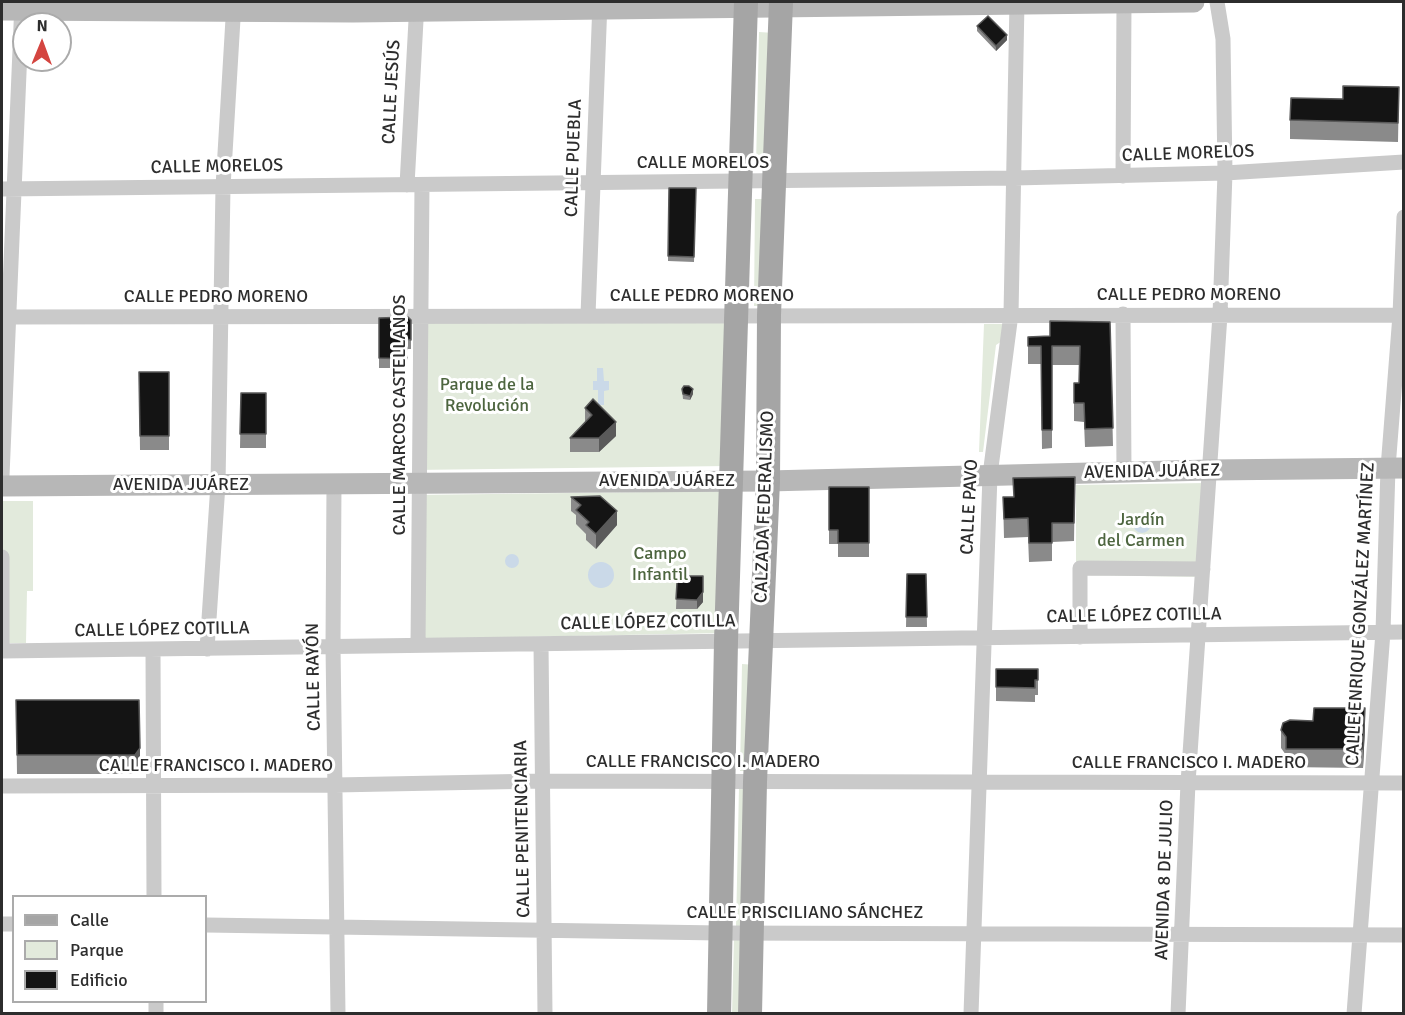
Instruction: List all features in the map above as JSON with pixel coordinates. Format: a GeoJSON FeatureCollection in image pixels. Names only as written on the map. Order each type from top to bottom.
{"type":"FeatureCollection","features":[{"type":"Feature","properties":{"kind":"main road"},"geometry":{"type":"LineString","coordinates":[[15,7],[1194,2]]}},
{"type":"Feature","properties":{"kind":"main road","name":"CALZADA FEDERALISMO"},"geometry":{"type":"LineString","coordinates":[[718,1014],[722,782],[746,4]]}},
{"type":"Feature","properties":{"kind":"main road","name":"CALZADA FEDERALISMO"},"geometry":{"type":"LineString","coordinates":[[750,1014],[755,782],[768,481],[769,315],[781,4]]}},
{"type":"Feature","properties":{"kind":"main road","name":"AVENIDA JUÁREZ"},"geometry":{"type":"LineString","coordinates":[[2,486],[768,481],[1210,470],[1396,468]]}},
{"type":"Feature","properties":{"kind":"street","name":"AVENIDA 8 DE JULIO"},"geometry":{"type":"LineString","coordinates":[[1178,1014],[1188,783],[1220,315],[1225,173],[1223,39],[1218,2]]}},
{"type":"Feature","properties":{"kind":"street","name":"CALLE PAVO"},"geometry":{"type":"LineString","coordinates":[[971,1014],[990,475],[1011,314],[1016,3]]}},
{"type":"Feature","properties":{"kind":"street"},"geometry":{"type":"LineString","coordinates":[[1123,176],[1124,3]]}},
{"type":"Feature","properties":{"kind":"street","name":"CALLE PUEBLA"},"geometry":{"type":"LineString","coordinates":[[588,315],[600,5]]}},
{"type":"Feature","properties":{"kind":"street"},"geometry":{"type":"LineString","coordinates":[[207,649],[218,484],[223,187],[233,6]]}},
{"type":"Feature","properties":{"kind":"street","name":"CALLE JESÚS"},"geometry":{"type":"LineString","coordinates":[[414,185],[417,6]]}},
{"type":"Feature","properties":{"kind":"street"},"geometry":{"type":"LineString","coordinates":[[2,476],[4,317],[15,7]]}},
{"type":"Feature","properties":{"kind":"street","name":"CALLE MORELOS"},"geometry":{"type":"LineString","coordinates":[[8,189],[775,182],[1123,176],[1225,173],[1404,162]]}},
{"type":"Feature","properties":{"kind":"street","name":"CALLE MARCOS CASTELLANOS"},"geometry":{"type":"LineString","coordinates":[[414,185],[420,316],[418,645]]}},
{"type":"Feature","properties":{"kind":"street","name":"CALLE ENRIQUE GONZÁLEZ MARTÍNEZ"},"geometry":{"type":"LineString","coordinates":[[1354,1014],[1396,468],[1404,217]]}},
{"type":"Feature","properties":{"kind":"street"},"geometry":{"type":"LineString","coordinates":[[1123,314],[1124,472]]}},
{"type":"Feature","properties":{"kind":"street","name":"CALLE PEDRO MORENO"},"geometry":{"type":"LineString","coordinates":[[4,317],[1402,315]]}},
{"type":"Feature","properties":{"kind":"street","name":"CALLE RAYÓN"},"geometry":{"type":"LineString","coordinates":[[334,483],[333,646],[338,1014]]}},
{"type":"Feature","properties":{"kind":"street"},"geometry":{"type":"LineString","coordinates":[[2,557],[2,651]]}},
{"type":"Feature","properties":{"kind":"street"},"geometry":{"type":"LineString","coordinates":[[1080,636],[1080,568],[1203,570]]}},
{"type":"Feature","properties":{"kind":"street","name":"CALLE LÓPEZ COTILLA"},"geometry":{"type":"LineString","coordinates":[[2,651],[1404,632]]}},
{"type":"Feature","properties":{"kind":"street","name":"CALLE PENITENCIARIA"},"geometry":{"type":"LineString","coordinates":[[541,644],[544,1014]]}},
{"type":"Feature","properties":{"kind":"street"},"geometry":{"type":"LineString","coordinates":[[153,650],[154,895]]}},
{"type":"Feature","properties":{"kind":"street","name":"CALLE FRANCISCO I. MADERO"},"geometry":{"type":"LineString","coordinates":[[2,786],[154,787],[541,781],[1404,783]]}},
{"type":"Feature","properties":{"kind":"street","name":"CALLE PRISCILIANO SÁNCHEZ"},"geometry":{"type":"LineString","coordinates":[[207,925],[720,933],[1404,935]]}},
{"type":"Feature","properties":{"kind":"green space"},"geometry":{"type":"Polygon","coordinates":[[[759,32],[774,33],[771,165],[756,165],[759,32]]]}},
{"type":"Feature","properties":{"kind":"green space"},"geometry":{"type":"Polygon","coordinates":[[[755,199],[769,199],[767,306],[754,306],[755,199]]]}},
{"type":"Feature","properties":{"kind":"green space","name":"Parque de la Revolución"},"geometry":{"type":"Polygon","coordinates":[[[413,321],[732,322],[728,466],[414,470],[413,321]]]}},
{"type":"Feature","properties":{"kind":"green space"},"geometry":{"type":"Polygon","coordinates":[[[984,324],[1007,324],[1005,339],[996,345],[983,452],[979,452],[984,324]]]}},
{"type":"Feature","properties":{"kind":"green space","name":"Jardín del Carmen"},"geometry":{"type":"Polygon","coordinates":[[[1205,483],[1200,577],[1076,575],[1076,485],[1205,483]]]}},
{"type":"Feature","properties":{"kind":"green space","name":"Campo Infantil"},"geometry":{"type":"Polygon","coordinates":[[[728,491],[724,633],[415,639],[414,495],[728,491]]]}},
{"type":"Feature","properties":{"kind":"green space"},"geometry":{"type":"Polygon","coordinates":[[[2,501],[33,501],[33,591],[27,591],[26,643],[2,643],[2,501]]]}},
{"type":"Feature","properties":{"kind":"green space"},"geometry":{"type":"Polygon","coordinates":[[[742,664],[756,665],[753,771],[740,771],[742,664]]]}},
{"type":"Feature","properties":{"kind":"green space"},"geometry":{"type":"Polygon","coordinates":[[[739,787],[753,787],[750,927],[736,927],[739,787]]]}},
{"type":"Feature","properties":{"kind":"green space"},"geometry":{"type":"Polygon","coordinates":[[[734,938],[749,939],[746,1013],[732,1014],[734,938]]]}},
{"type":"Feature","properties":{"kind":"water"},"geometry":{"type":"Polygon","coordinates":[[[597,368],[603,368],[604,381],[609,381],[609,390],[604,391],[604,405],[598,405],[598,390],[593,390],[593,381],[597,381],[597,368]]]}},
{"type":"Feature","properties":{"kind":"water"},"geometry":{"type":"Polygon","coordinates":[[[1142,515],[1148,518],[1151,524],[1148,530],[1142,533],[1136,530],[1133,524],[1136,518],[1142,515]]]}},
{"type":"Feature","properties":{"kind":"water"},"geometry":{"type":"Polygon","coordinates":[[[512,554],[517,556],[519,561],[517,566],[512,568],[507,566],[505,561],[507,556],[512,554]]]}},
{"type":"Feature","properties":{"kind":"water"},"geometry":{"type":"Polygon","coordinates":[[[601,562],[610,566],[614,575],[610,584],[601,588],[592,584],[588,575],[592,566],[601,562]]]}},
{"type":"Feature","properties":{"kind":"building"},"geometry":{"type":"Polygon","coordinates":[[[988,16],[1007,35],[996,46],[977,26],[988,16]]]}},
{"type":"Feature","properties":{"kind":"building"},"geometry":{"type":"Polygon","coordinates":[[[1343,86],[1399,87],[1398,123],[1290,120],[1291,98],[1343,99],[1343,86]]]}},
{"type":"Feature","properties":{"kind":"building"},"geometry":{"type":"Polygon","coordinates":[[[669,188],[696,188],[694,257],[668,256],[669,188]]]}},
{"type":"Feature","properties":{"kind":"building"},"geometry":{"type":"Polygon","coordinates":[[[408,317],[411,320],[411,340],[407,339],[407,359],[379,358],[379,318],[408,317]]]}},
{"type":"Feature","properties":{"kind":"building"},"geometry":{"type":"Polygon","coordinates":[[[1050,321],[1110,322],[1113,428],[1085,429],[1084,403],[1074,403],[1074,383],[1079,383],[1080,346],[1052,346],[1052,430],[1042,430],[1041,346],[1028,346],[1028,337],[1050,336],[1050,321]]]}},
{"type":"Feature","properties":{"kind":"building"},"geometry":{"type":"Polygon","coordinates":[[[139,372],[169,372],[169,436],[140,436],[139,372]]]}},
{"type":"Feature","properties":{"kind":"building"},"geometry":{"type":"Polygon","coordinates":[[[684,386],[693,389],[690,396],[683,394],[684,386]]]}},
{"type":"Feature","properties":{"kind":"building"},"geometry":{"type":"Polygon","coordinates":[[[241,393],[266,393],[266,434],[240,434],[241,393]]]}},
{"type":"Feature","properties":{"kind":"building"},"geometry":{"type":"Polygon","coordinates":[[[593,399],[616,422],[599,438],[570,438],[592,415],[585,408],[593,399]]]}},
{"type":"Feature","properties":{"kind":"building"},"geometry":{"type":"Polygon","coordinates":[[[1075,477],[1074,523],[1052,523],[1052,543],[1029,543],[1028,518],[1004,519],[1003,497],[1014,497],[1013,478],[1075,477]]]}},
{"type":"Feature","properties":{"kind":"building"},"geometry":{"type":"Polygon","coordinates":[[[829,487],[869,487],[869,543],[838,543],[838,530],[829,530],[829,487]]]}},
{"type":"Feature","properties":{"kind":"building"},"geometry":{"type":"Polygon","coordinates":[[[600,496],[617,511],[596,534],[586,525],[589,522],[576,510],[581,505],[571,497],[600,496]]]}},
{"type":"Feature","properties":{"kind":"building"},"geometry":{"type":"Polygon","coordinates":[[[907,574],[926,574],[927,617],[906,617],[907,574]]]}},
{"type":"Feature","properties":{"kind":"building"},"geometry":{"type":"Polygon","coordinates":[[[683,576],[703,576],[703,592],[697,600],[676,599],[677,583],[683,576]]]}},
{"type":"Feature","properties":{"kind":"building"},"geometry":{"type":"Polygon","coordinates":[[[996,669],[1038,669],[1038,680],[1035,680],[1035,688],[996,687],[996,669]]]}},
{"type":"Feature","properties":{"kind":"building"},"geometry":{"type":"Polygon","coordinates":[[[16,700],[139,700],[140,748],[135,755],[17,755],[16,700]]]}},
{"type":"Feature","properties":{"kind":"building"},"geometry":{"type":"Polygon","coordinates":[[[1314,708],[1365,708],[1363,749],[1286,749],[1286,737],[1281,730],[1283,723],[1290,720],[1313,721],[1314,708]]]}}]}
